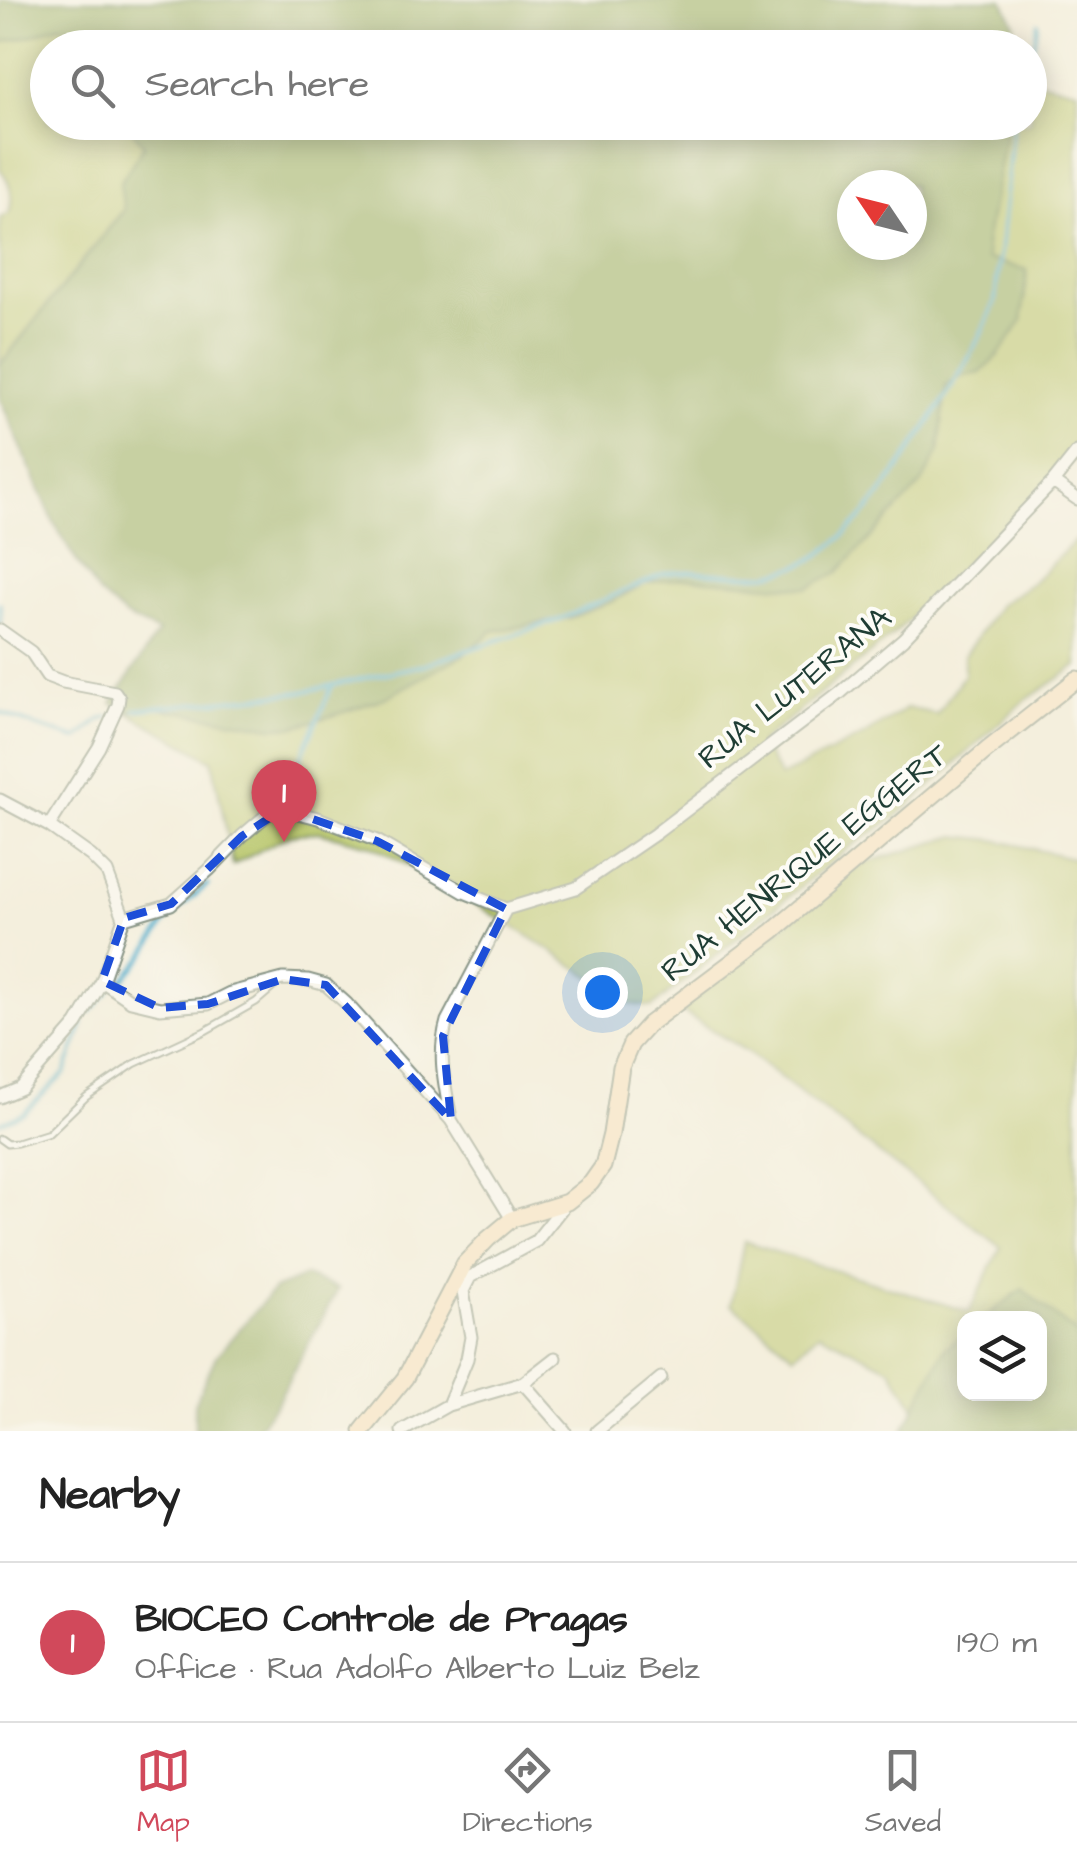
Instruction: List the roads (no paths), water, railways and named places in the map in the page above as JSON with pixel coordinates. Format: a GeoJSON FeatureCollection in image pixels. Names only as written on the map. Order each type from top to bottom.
{"type":"FeatureCollection","features":[{"type":"Feature","properties":{"kind":"street","name":"RUA LUTERANA"},"geometry":{"type":"LineString","coordinates":[[506,909],[576,888],[655,834],[840,694],[903,639],[1077,452]]}},
{"type":"Feature","properties":{"kind":"street"},"geometry":{"type":"LineString","coordinates":[[1053,482],[1077,499]]}},
{"type":"Feature","properties":{"kind":"street"},"geometry":{"type":"LineString","coordinates":[[0,630],[31,652],[47,676],[115,692],[119,698],[98,747],[48,826]]}},
{"type":"Feature","properties":{"kind":"street","name":"RUA HENRIQUE EGGERT"},"geometry":{"type":"LineString","coordinates":[[362,1431],[405,1378],[464,1263],[512,1219],[567,1202],[591,1183],[603,1166],[621,1066],[631,1044],[649,1024],[773,931],[1077,679]]}},
{"type":"Feature","properties":{"kind":"street"},"geometry":{"type":"LineString","coordinates":[[0,800],[48,826],[108,872],[124,918],[102,981],[78,1024],[21,1088],[0,1097]]}},
{"type":"Feature","properties":{"kind":"street"},"geometry":{"type":"LineString","coordinates":[[124,918],[171,904],[269,813],[283,809],[378,841],[464,892],[506,909],[443,1036],[442,1068],[451,1120]]}},
{"type":"Feature","properties":{"kind":"street"},"geometry":{"type":"LineString","coordinates":[[102,981],[131,1001],[160,1008],[208,1004],[230,993],[283,978],[326,985],[451,1120],[512,1219]]}},
{"type":"Feature","properties":{"kind":"street"},"geometry":{"type":"LineString","coordinates":[[448,1404],[468,1359],[471,1337],[463,1290],[470,1277],[536,1240],[567,1202]]}},
{"type":"Feature","properties":{"kind":"street"},"geometry":{"type":"LineString","coordinates":[[402,1431],[448,1404],[524,1383],[555,1358]]}},
{"type":"Feature","properties":{"kind":"street"},"geometry":{"type":"LineString","coordinates":[[596,1431],[661,1378]]}},
{"type":"Feature","properties":{"kind":"street"},"geometry":{"type":"LineString","coordinates":[[524,1383],[565,1431]]}},
{"type":"Feature","properties":{"kind":"lane"},"geometry":{"type":"LineString","coordinates":[[0,1139],[7,1144],[17,1143],[50,1133],[86,1098],[134,1064],[256,1002],[283,978]]}},
{"type":"Feature","properties":{"kind":"waterway"},"geometry":{"type":"LineString","coordinates":[[1037,30],[1038,23]]}},
{"type":"Feature","properties":{"kind":"waterway"},"geometry":{"type":"LineString","coordinates":[[135,710],[302,692],[423,665],[556,621],[663,574],[770,574],[819,555],[849,531],[886,487],[950,390],[987,320],[995,301],[1011,140]]}},
{"type":"Feature","properties":{"kind":"waterway"},"geometry":{"type":"LineString","coordinates":[[0,603],[0,623]]}},
{"type":"Feature","properties":{"kind":"waterway"},"geometry":{"type":"LineString","coordinates":[[281,803],[332,686]]}},
{"type":"Feature","properties":{"kind":"waterway"},"geometry":{"type":"LineString","coordinates":[[0,712],[77,739],[108,717]]}},
{"type":"Feature","properties":{"kind":"waterway"},"geometry":{"type":"LineString","coordinates":[[122,981],[142,959],[167,919],[208,884]]}},
{"type":"Feature","properties":{"kind":"waterway"},"geometry":{"type":"LineString","coordinates":[[90,1012],[109,992]]}},
{"type":"Feature","properties":{"kind":"waterway"},"geometry":{"type":"LineString","coordinates":[[0,1123],[24,1113],[65,1073],[83,1024]]}},
{"type":"Feature","properties":{"kind":"place","name":"BIOCEO Controle de Pragas"},"geometry":{"type":"Point","coordinates":[284,842]}}]}
